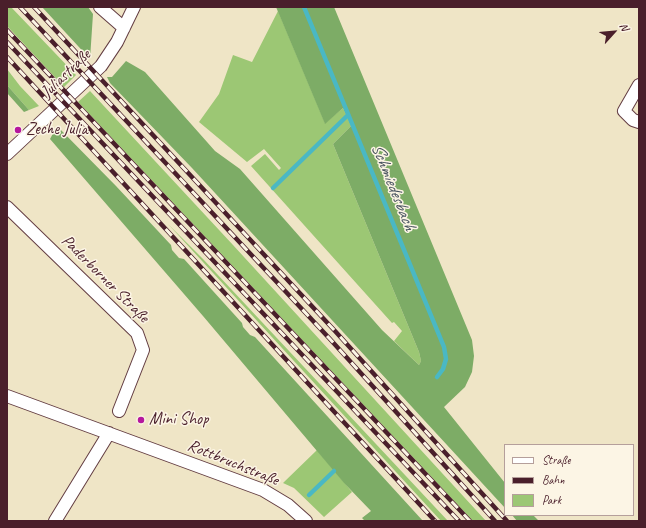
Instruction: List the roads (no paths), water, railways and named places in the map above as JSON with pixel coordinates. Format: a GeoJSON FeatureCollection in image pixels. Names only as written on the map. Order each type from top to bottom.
{"type":"FeatureCollection","features":[{"type":"Feature","properties":{"kind":"street"},"geometry":{"type":"LineString","coordinates":[[100,7],[124,28]]}},
{"type":"Feature","properties":{"kind":"street","name":"Juliastraße"},"geometry":{"type":"LineString","coordinates":[[7,154],[101,66],[110,54],[134,7]]}},
{"type":"Feature","properties":{"kind":"street"},"geometry":{"type":"LineString","coordinates":[[639,85],[624,111],[633,120],[639,122]]}},
{"type":"Feature","properties":{"kind":"street","name":"Paderborner Straße"},"geometry":{"type":"LineString","coordinates":[[7,207],[137,333],[143,350],[119,410]]}},
{"type":"Feature","properties":{"kind":"street","name":"Rottbruchstraße"},"geometry":{"type":"LineString","coordinates":[[7,396],[264,490],[288,505],[306,521]]}},
{"type":"Feature","properties":{"kind":"street"},"geometry":{"type":"LineString","coordinates":[[55,521],[109,433]]}},
{"type":"Feature","properties":{"kind":"waterway","name":"Schmiedesbach"},"geometry":{"type":"LineString","coordinates":[[304,7],[444,347],[446,359],[443,369],[437,377]]}},
{"type":"Feature","properties":{"kind":"waterway"},"geometry":{"type":"LineString","coordinates":[[273,188],[348,115]]}},
{"type":"Feature","properties":{"kind":"waterway","name":"Schmiedesbach"},"geometry":{"type":"LineString","coordinates":[[309,495],[334,471]]}},
{"type":"Feature","properties":{"kind":"railway"},"geometry":{"type":"LineString","coordinates":[[20,7],[329,338],[495,521]]}},
{"type":"Feature","properties":{"kind":"railway"},"geometry":{"type":"LineString","coordinates":[[34,7],[335,331],[507,521]]}},
{"type":"Feature","properties":{"kind":"railway"},"geometry":{"type":"LineString","coordinates":[[7,30],[470,521]]}},
{"type":"Feature","properties":{"kind":"railway"},"geometry":{"type":"LineString","coordinates":[[7,42],[459,521]]}},
{"type":"Feature","properties":{"kind":"railway"},"geometry":{"type":"LineString","coordinates":[[7,57],[435,521]]}},
{"type":"Feature","properties":{"kind":"place","name":"Zeche Julia"},"geometry":{"type":"Point","coordinates":[18,130]}},
{"type":"Feature","properties":{"kind":"place","name":"Mini Shop"},"geometry":{"type":"Point","coordinates":[141,420]}}]}
